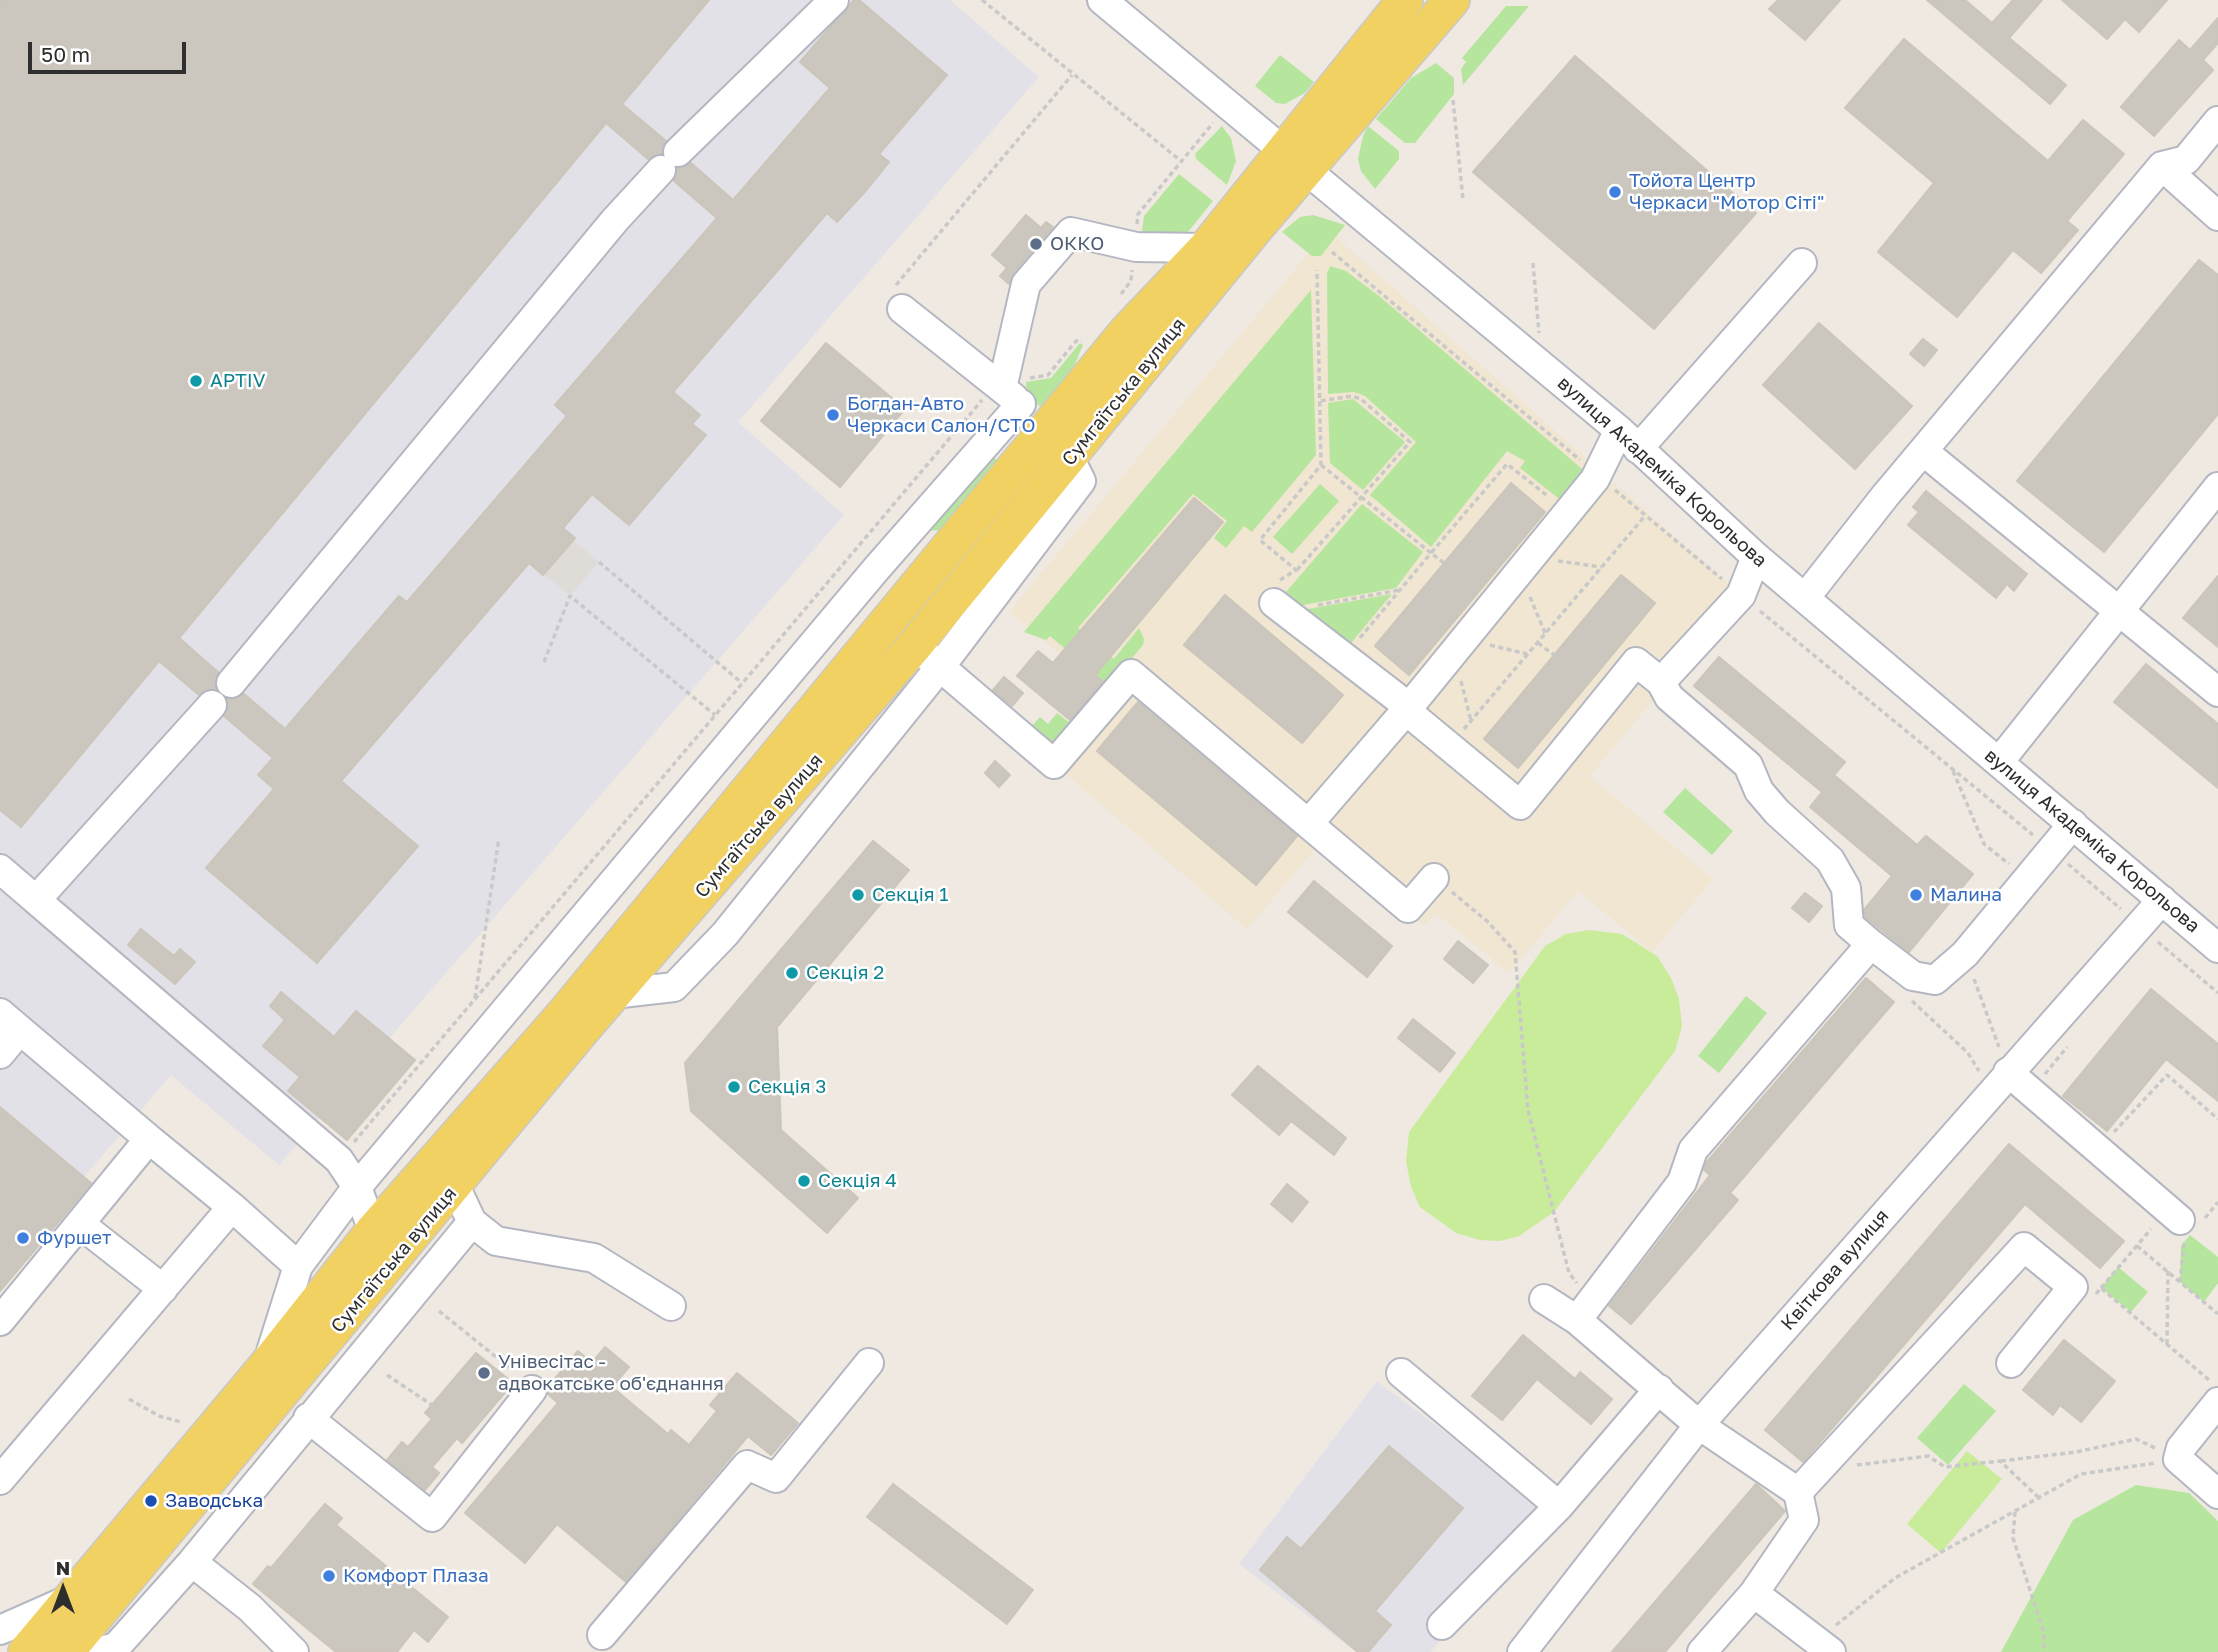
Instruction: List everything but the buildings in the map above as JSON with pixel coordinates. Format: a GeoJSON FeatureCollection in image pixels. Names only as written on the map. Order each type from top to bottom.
{"type":"FeatureCollection","features":[{"type":"Feature","properties":{"kind":"main road","name":"Сумгаїтська вулиця"},"geometry":{"type":"LineString","coordinates":[[26,1652],[266,1366],[373,1231],[613,994],[927,656],[1070,459],[1295,161],[1405,0]]}},
{"type":"Feature","properties":{"kind":"main road","name":"Сумгаїтська вулиця"},"geometry":{"type":"LineString","coordinates":[[66,1652],[455,1186],[523,1082],[911,593],[1127,331],[1452,0]]}},
{"type":"Feature","properties":{"kind":"street"},"geometry":{"type":"LineString","coordinates":[[231,683],[606,230],[670,161],[834,0]]}},
{"type":"Feature","properties":{"kind":"street","name":"вулиця Академіка Корольова"},"geometry":{"type":"LineString","coordinates":[[1102,0],[1628,439],[1756,557],[2218,948]]}},
{"type":"Feature","properties":{"kind":"street"},"geometry":{"type":"LineString","coordinates":[[1805,598],[1923,451],[2162,166],[2186,160],[2218,121]]}},
{"type":"Feature","properties":{"kind":"street"},"geometry":{"type":"LineString","coordinates":[[2162,166],[2218,216]]}},
{"type":"Feature","properties":{"kind":"street"},"geometry":{"type":"LineString","coordinates":[[266,1366],[298,1266],[358,1187],[877,569],[1011,396],[1026,284],[1071,232],[1136,247],[1206,248]]}},
{"type":"Feature","properties":{"kind":"street"},"geometry":{"type":"LineString","coordinates":[[1309,823],[1409,707],[1596,474],[1802,263]]}},
{"type":"Feature","properties":{"kind":"street"},"geometry":{"type":"LineString","coordinates":[[902,309],[1049,427]]}},
{"type":"Feature","properties":{"kind":"street"},"geometry":{"type":"LineString","coordinates":[[1923,451],[2218,692]]}},
{"type":"Feature","properties":{"kind":"street"},"geometry":{"type":"LineString","coordinates":[[1999,762],[2218,487]]}},
{"type":"Feature","properties":{"kind":"street"},"geometry":{"type":"LineString","coordinates":[[1661,682],[1741,595],[1756,557]]}},
{"type":"Feature","properties":{"kind":"street"},"geometry":{"type":"LineString","coordinates":[[877,569],[911,593]]}},
{"type":"Feature","properties":{"kind":"street"},"geometry":{"type":"LineString","coordinates":[[1276,600],[1409,707],[1415,718],[1520,805],[1636,662],[1661,682],[1670,697],[1748,765],[1759,791],[1777,812],[1830,860],[1846,887],[1849,925],[1913,976],[1923,980],[1935,981],[1965,954],[2073,824]]}},
{"type":"Feature","properties":{"kind":"street"},"geometry":{"type":"LineString","coordinates":[[927,656],[1054,764],[1131,674],[1408,908],[1434,878]]}},
{"type":"Feature","properties":{"kind":"street"},"geometry":{"type":"LineString","coordinates":[[36,900],[212,705]]}},
{"type":"Feature","properties":{"kind":"street"},"geometry":{"type":"LineString","coordinates":[[0,869],[339,1160],[358,1187],[373,1231]]}},
{"type":"Feature","properties":{"kind":"street","name":"Квіткова вулиця"},"geometry":{"type":"LineString","coordinates":[[1522,1652],[1699,1425],[2162,900]]}},
{"type":"Feature","properties":{"kind":"street"},"geometry":{"type":"LineString","coordinates":[[1574,1317],[1682,1182],[1693,1150],[1871,944]]}},
{"type":"Feature","properties":{"kind":"street"},"geometry":{"type":"LineString","coordinates":[[0,1054],[10,1021],[232,1207],[298,1266]]}},
{"type":"Feature","properties":{"kind":"street"},"geometry":{"type":"LineString","coordinates":[[1999,1083],[2180,1220]]}},
{"type":"Feature","properties":{"kind":"street"},"geometry":{"type":"LineString","coordinates":[[0,1321],[149,1139]]}},
{"type":"Feature","properties":{"kind":"street"},"geometry":{"type":"LineString","coordinates":[[455,1186],[472,1222],[496,1241],[594,1258],[671,1306]]}},
{"type":"Feature","properties":{"kind":"street"},"geometry":{"type":"LineString","coordinates":[[0,1480],[232,1207]]}},
{"type":"Feature","properties":{"kind":"street"},"geometry":{"type":"LineString","coordinates":[[97,1652],[116,1647],[192,1562],[472,1222]]}},
{"type":"Feature","properties":{"kind":"street"},"geometry":{"type":"LineString","coordinates":[[80,1224],[163,1289]]}},
{"type":"Feature","properties":{"kind":"street"},"geometry":{"type":"LineString","coordinates":[[1798,1492],[2024,1247],[2073,1287],[2011,1363]]}},
{"type":"Feature","properties":{"kind":"street"},"geometry":{"type":"LineString","coordinates":[[1544,1299],[1574,1317],[1699,1425],[1798,1492],[1804,1520],[1754,1593],[1702,1652]]}},
{"type":"Feature","properties":{"kind":"street"},"geometry":{"type":"LineString","coordinates":[[602,1635],[747,1465],[776,1478],[869,1363]]}},
{"type":"Feature","properties":{"kind":"street"},"geometry":{"type":"LineString","coordinates":[[1401,1373],[1559,1506]]}},
{"type":"Feature","properties":{"kind":"street"},"geometry":{"type":"LineString","coordinates":[[1442,1625],[1559,1506],[1659,1389]]}},
{"type":"Feature","properties":{"kind":"street"},"geometry":{"type":"LineString","coordinates":[[308,1418],[432,1517],[532,1390]]}},
{"type":"Feature","properties":{"kind":"street"},"geometry":{"type":"LineString","coordinates":[[2218,1402],[2180,1448],[2178,1460],[2218,1494]]}},
{"type":"Feature","properties":{"kind":"street"},"geometry":{"type":"LineString","coordinates":[[192,1562],[250,1608],[294,1652]]}},
{"type":"Feature","properties":{"kind":"street"},"geometry":{"type":"LineString","coordinates":[[1754,1593],[1824,1646]]}},
{"type":"Feature","properties":{"kind":"street"},"geometry":{"type":"LineString","coordinates":[[0,1630],[71,1599]]}},
{"type":"Feature","properties":{"kind":"path"},"geometry":{"type":"LineString","coordinates":[[982,0],[1181,162]]}},
{"type":"Feature","properties":{"kind":"path"},"geometry":{"type":"LineString","coordinates":[[902,309],[887,295],[1072,75]]}},
{"type":"Feature","properties":{"kind":"path"},"geometry":{"type":"LineString","coordinates":[[1453,100],[1463,200]]}},
{"type":"Feature","properties":{"kind":"path"},"geometry":{"type":"LineString","coordinates":[[1332,252],[1741,595],[2140,924]]}},
{"type":"Feature","properties":{"kind":"path"},"geometry":{"type":"LineString","coordinates":[[1533,263],[1542,366]]}},
{"type":"Feature","properties":{"kind":"path"},"geometry":{"type":"LineString","coordinates":[[1296,570],[1259,540],[1321,465],[1317,270]]}},
{"type":"Feature","properties":{"kind":"path"},"geometry":{"type":"LineString","coordinates":[[339,1160],[983,398],[1011,396]]}},
{"type":"Feature","properties":{"kind":"path"},"geometry":{"type":"LineString","coordinates":[[1276,600],[1296,570],[1410,442],[1361,399],[1352,396],[1320,401]]}},
{"type":"Feature","properties":{"kind":"path"},"geometry":{"type":"LineString","coordinates":[[1344,657],[1507,464],[1568,512]]}},
{"type":"Feature","properties":{"kind":"path"},"geometry":{"type":"LineString","coordinates":[[1321,465],[1444,563]]}},
{"type":"Feature","properties":{"kind":"path"},"geometry":{"type":"LineString","coordinates":[[1450,747],[1645,515]]}},
{"type":"Feature","properties":{"kind":"path"},"geometry":{"type":"LineString","coordinates":[[599,562],[742,683]]}},
{"type":"Feature","properties":{"kind":"path"},"geometry":{"type":"LineString","coordinates":[[1545,634],[1525,564],[1601,568]]}},
{"type":"Feature","properties":{"kind":"path"},"geometry":{"type":"LineString","coordinates":[[1276,600],[1400,590]]}},
{"type":"Feature","properties":{"kind":"path"},"geometry":{"type":"LineString","coordinates":[[544,662],[570,596],[715,715]]}},
{"type":"Feature","properties":{"kind":"path"},"geometry":{"type":"LineString","coordinates":[[1538,643],[1554,655]]}},
{"type":"Feature","properties":{"kind":"path"},"geometry":{"type":"LineString","coordinates":[[1471,721],[1459,645],[1528,654]]}},
{"type":"Feature","properties":{"kind":"path"},"geometry":{"type":"LineString","coordinates":[[1952,769],[1984,844],[2027,879]]}},
{"type":"Feature","properties":{"kind":"path"},"geometry":{"type":"LineString","coordinates":[[475,1000],[499,838]]}},
{"type":"Feature","properties":{"kind":"path"},"geometry":{"type":"LineString","coordinates":[[1434,878],[1488,922],[1515,952],[1528,1110],[1569,1273],[1574,1317]]}},
{"type":"Feature","properties":{"kind":"path"},"geometry":{"type":"LineString","coordinates":[[2148,951],[2157,941],[2218,993]]}},
{"type":"Feature","properties":{"kind":"path"},"geometry":{"type":"LineString","coordinates":[[1965,954],[1999,1083]]}},
{"type":"Feature","properties":{"kind":"path"},"geometry":{"type":"LineString","coordinates":[[1904,993],[1999,1083]]}},
{"type":"Feature","properties":{"kind":"path"},"geometry":{"type":"LineString","coordinates":[[2036,1084],[2071,1043]]}},
{"type":"Feature","properties":{"kind":"path"},"geometry":{"type":"LineString","coordinates":[[2109,1137],[2167,1076],[2218,1119]]}},
{"type":"Feature","properties":{"kind":"path"},"geometry":{"type":"LineString","coordinates":[[2073,1287],[2091,1300],[2152,1229],[2142,1221]]}},
{"type":"Feature","properties":{"kind":"path"},"geometry":{"type":"LineString","coordinates":[[2137,1246],[2218,1314]]}},
{"type":"Feature","properties":{"kind":"path"},"geometry":{"type":"LineString","coordinates":[[2167,1344],[2168,1271]]}},
{"type":"Feature","properties":{"kind":"path"},"geometry":{"type":"LineString","coordinates":[[2101,1288],[2218,1388]]}},
{"type":"Feature","properties":{"kind":"path"},"geometry":{"type":"LineString","coordinates":[[439,1311],[511,1369]]}},
{"type":"Feature","properties":{"kind":"path"},"geometry":{"type":"LineString","coordinates":[[387,1375],[432,1405]]}},
{"type":"Feature","properties":{"kind":"path"},"geometry":{"type":"LineString","coordinates":[[129,1399],[159,1416],[183,1422],[190,1414]]}},
{"type":"Feature","properties":{"kind":"path"},"geometry":{"type":"LineString","coordinates":[[1820,1470],[1928,1456],[1945,1467],[2076,1452],[2136,1439],[2178,1460]]}},
{"type":"Feature","properties":{"kind":"path"},"geometry":{"type":"LineString","coordinates":[[1824,1646],[1895,1578],[2039,1497],[2081,1475],[2178,1460]]}},
{"type":"Feature","properties":{"kind":"path"},"geometry":{"type":"LineString","coordinates":[[2000,1461],[2039,1497]]}},
{"type":"Feature","properties":{"kind":"path"},"geometry":{"type":"LineString","coordinates":[[2015,1511],[2013,1538],[2044,1633],[2044,1652]]}},
{"type":"Feature","properties":{"kind":"shaded area"},"geometry":{"type":"Polygon","coordinates":[[[0,0],[950,0],[1039,77],[738,422],[844,515],[279,1165],[171,1075],[84,1177],[94,1186],[0,1291],[0,0]]]}},
{"type":"Feature","properties":{"kind":"shaded area"},"geometry":{"type":"Polygon","coordinates":[[[1328,230],[1741,595],[1590,776],[1713,879],[1652,952],[1578,891],[1509,973],[1436,913],[1424,926],[1322,841],[1247,929],[1054,764],[1111,697],[1009,612],[1328,230]]]}},
{"type":"Feature","properties":{"kind":"shaded area"},"geometry":{"type":"Polygon","coordinates":[[[573,540],[599,562],[570,596],[543,574],[573,540]]]}},
{"type":"Feature","properties":{"kind":"shaded area"},"geometry":{"type":"Polygon","coordinates":[[[1377,1381],[1542,1506],[1431,1652],[1356,1652],[1239,1564],[1377,1381]]]}},
{"type":"Feature","properties":{"kind":"green space"},"geometry":{"type":"Polygon","coordinates":[[[1506,6],[1529,6],[1463,85],[1461,69],[1466,62],[1462,58],[1506,6]]]}},
{"type":"Feature","properties":{"kind":"green space"},"geometry":{"type":"Polygon","coordinates":[[[1280,55],[1314,82],[1305,93],[1285,104],[1276,103],[1255,86],[1280,55]]]}},
{"type":"Feature","properties":{"kind":"green space"},"geometry":{"type":"Polygon","coordinates":[[[1436,63],[1454,78],[1454,94],[1415,143],[1405,143],[1376,119],[1411,78],[1436,63]]]}},
{"type":"Feature","properties":{"kind":"green space"},"geometry":{"type":"Polygon","coordinates":[[[1222,126],[1231,138],[1236,161],[1227,185],[1196,159],[1195,154],[1222,126]]]}},
{"type":"Feature","properties":{"kind":"green space"},"geometry":{"type":"Polygon","coordinates":[[[1368,126],[1399,151],[1399,159],[1375,189],[1361,171],[1358,159],[1368,126]]]}},
{"type":"Feature","properties":{"kind":"green space"},"geometry":{"type":"Polygon","coordinates":[[[1179,174],[1213,201],[1188,232],[1177,238],[1141,237],[1144,216],[1179,174]]]}},
{"type":"Feature","properties":{"kind":"green space"},"geometry":{"type":"Polygon","coordinates":[[[1313,215],[1345,225],[1321,256],[1312,256],[1282,232],[1300,217],[1313,215]]]}},
{"type":"Feature","properties":{"kind":"green space"},"geometry":{"type":"Polygon","coordinates":[[[1330,266],[1346,271],[1379,296],[1588,474],[1567,505],[1520,468],[1525,461],[1507,451],[1431,547],[1370,495],[1416,442],[1365,396],[1354,392],[1328,394],[1327,273],[1330,266]]]}},
{"type":"Feature","properties":{"kind":"green space"},"geometry":{"type":"Polygon","coordinates":[[[1311,290],[1316,455],[1252,532],[1244,526],[1226,548],[1214,538],[1227,521],[1193,494],[1078,628],[1114,659],[1139,628],[1144,639],[1143,645],[1056,748],[1028,730],[1040,717],[1048,724],[1057,713],[1074,726],[1108,684],[1050,636],[1046,640],[1024,632],[1311,290]]]}},
{"type":"Feature","properties":{"kind":"green space"},"geometry":{"type":"Polygon","coordinates":[[[1080,343],[1083,345],[1072,371],[1041,407],[1027,397],[1026,382],[1051,378],[1080,343]]]}},
{"type":"Feature","properties":{"kind":"green space"},"geometry":{"type":"Polygon","coordinates":[[[1353,399],[1405,442],[1363,490],[1330,463],[1328,403],[1353,399]]]}},
{"type":"Feature","properties":{"kind":"green space"},"geometry":{"type":"Polygon","coordinates":[[[989,453],[998,461],[941,530],[924,531],[989,453]]]}},
{"type":"Feature","properties":{"kind":"green space"},"geometry":{"type":"Polygon","coordinates":[[[1320,484],[1339,501],[1292,554],[1273,537],[1320,484]]]}},
{"type":"Feature","properties":{"kind":"green space"},"geometry":{"type":"Polygon","coordinates":[[[1362,504],[1423,552],[1396,588],[1292,607],[1290,604],[1294,599],[1286,592],[1362,504]]]}},
{"type":"Feature","properties":{"kind":"green space"},"geometry":{"type":"Polygon","coordinates":[[[1392,594],[1345,650],[1297,611],[1392,594]]]}},
{"type":"Feature","properties":{"kind":"green space"},"geometry":{"type":"Polygon","coordinates":[[[1685,788],[1733,831],[1712,855],[1663,812],[1685,788]]]}},
{"type":"Feature","properties":{"kind":"green space"},"geometry":{"type":"Polygon","coordinates":[[[1589,930],[1622,934],[1657,956],[1671,978],[1679,999],[1682,1026],[1675,1051],[1554,1212],[1519,1236],[1500,1241],[1480,1240],[1456,1233],[1420,1207],[1411,1187],[1406,1161],[1409,1132],[1545,946],[1566,934],[1589,930]]]}},
{"type":"Feature","properties":{"kind":"green space"},"geometry":{"type":"Polygon","coordinates":[[[1746,996],[1767,1013],[1719,1073],[1698,1056],[1746,996]]]}},
{"type":"Feature","properties":{"kind":"green space"},"geometry":{"type":"Polygon","coordinates":[[[2190,1235],[2218,1257],[2218,1283],[2204,1302],[2180,1282],[2181,1246],[2190,1235]]]}},
{"type":"Feature","properties":{"kind":"green space"},"geometry":{"type":"Polygon","coordinates":[[[2118,1267],[2148,1292],[2131,1312],[2101,1288],[2118,1267]]]}},
{"type":"Feature","properties":{"kind":"green space"},"geometry":{"type":"Polygon","coordinates":[[[1964,1384],[1996,1411],[1948,1465],[1917,1438],[1964,1384]]]}},
{"type":"Feature","properties":{"kind":"green space"},"geometry":{"type":"Polygon","coordinates":[[[1967,1451],[2002,1479],[1941,1553],[1907,1524],[1967,1451]]]}},
{"type":"Feature","properties":{"kind":"green space"},"geometry":{"type":"Polygon","coordinates":[[[2136,1485],[2189,1493],[2218,1521],[2218,1652],[2001,1652],[2073,1520],[2136,1485]]]}},
{"type":"Feature","properties":{"kind":"place","name":"Тойота Центр Черкаси \"Мотор Сіті\""},"geometry":{"type":"Point","coordinates":[1615,192]}},
{"type":"Feature","properties":{"kind":"place","name":"ОККО"},"geometry":{"type":"Point","coordinates":[1036,244]}},
{"type":"Feature","properties":{"kind":"place","name":"APTIV"},"geometry":{"type":"Point","coordinates":[196,381]}},
{"type":"Feature","properties":{"kind":"place","name":"Богдан-Авто Черкаси Салон/СТО"},"geometry":{"type":"Point","coordinates":[833,415]}},
{"type":"Feature","properties":{"kind":"place","name":"Секція 1"},"geometry":{"type":"Point","coordinates":[858,895]}},
{"type":"Feature","properties":{"kind":"place","name":"Малина"},"geometry":{"type":"Point","coordinates":[1916,895]}},
{"type":"Feature","properties":{"kind":"place","name":"Секція 2"},"geometry":{"type":"Point","coordinates":[792,973]}},
{"type":"Feature","properties":{"kind":"place","name":"Секція 3"},"geometry":{"type":"Point","coordinates":[734,1087]}},
{"type":"Feature","properties":{"kind":"place","name":"Секція 4"},"geometry":{"type":"Point","coordinates":[804,1181]}},
{"type":"Feature","properties":{"kind":"place","name":"Фуршет"},"geometry":{"type":"Point","coordinates":[23,1238]}},
{"type":"Feature","properties":{"kind":"place","name":"Унівесітас - адвокатське об'єднання"},"geometry":{"type":"Point","coordinates":[484,1373]}},
{"type":"Feature","properties":{"kind":"place","name":"Заводська"},"geometry":{"type":"Point","coordinates":[151,1501]}},
{"type":"Feature","properties":{"kind":"place","name":"Комфорт Плаза"},"geometry":{"type":"Point","coordinates":[329,1576]}}]}
